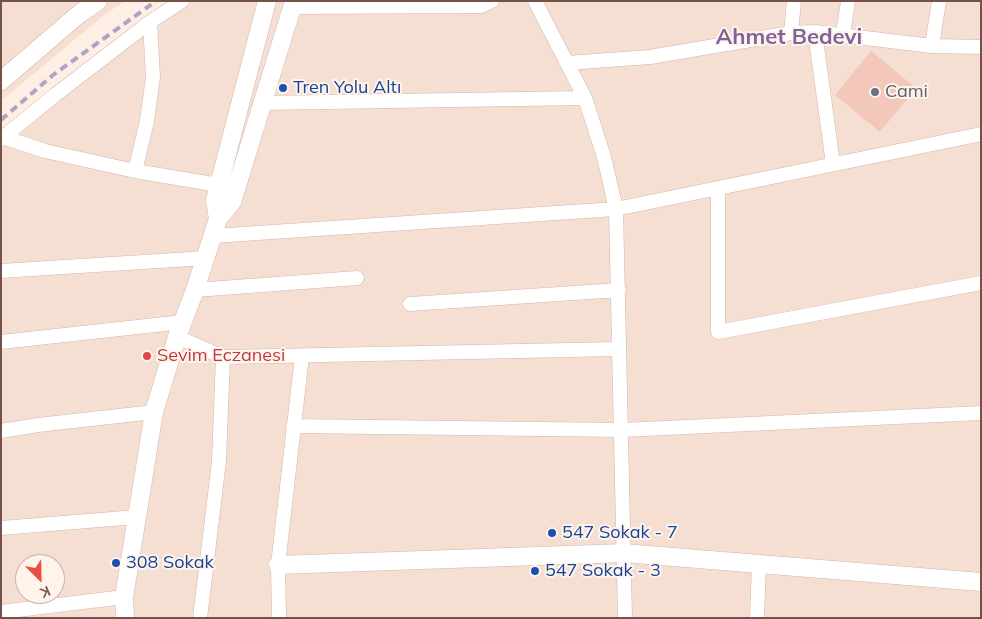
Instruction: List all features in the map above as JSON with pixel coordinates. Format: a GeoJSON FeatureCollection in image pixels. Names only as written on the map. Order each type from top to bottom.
{"type":"FeatureCollection","features":[{"type":"Feature","properties":{"kind":"street"},"geometry":{"type":"LineString","coordinates":[[1,81],[79,8],[98,1]]}},
{"type":"Feature","properties":{"kind":"street"},"geometry":{"type":"LineString","coordinates":[[2,138],[150,22],[182,1]]}},
{"type":"Feature","properties":{"kind":"street"},"geometry":{"type":"LineString","coordinates":[[125,618],[124,597],[154,412],[215,227],[215,200],[218,185],[267,1]]}},
{"type":"Feature","properties":{"kind":"street"},"geometry":{"type":"LineString","coordinates":[[215,227],[232,202],[292,4],[481,6],[492,1]]}},
{"type":"Feature","properties":{"kind":"street"},"geometry":{"type":"LineString","coordinates":[[535,1],[585,98],[604,157],[616,209],[623,430],[625,618]]}},
{"type":"Feature","properties":{"kind":"street"},"geometry":{"type":"LineString","coordinates":[[791,33],[794,1]]}},
{"type":"Feature","properties":{"kind":"street"},"geometry":{"type":"LineString","coordinates":[[843,34],[848,1]]}},
{"type":"Feature","properties":{"kind":"street"},"geometry":{"type":"LineString","coordinates":[[932,46],[938,1]]}},
{"type":"Feature","properties":{"kind":"street"},"geometry":{"type":"LineString","coordinates":[[136,172],[147,121],[153,77],[150,22]]}},
{"type":"Feature","properties":{"kind":"street"},"geometry":{"type":"LineString","coordinates":[[567,63],[650,58],[791,33],[815,32],[932,46],[981,47]]}},
{"type":"Feature","properties":{"kind":"street"},"geometry":{"type":"LineString","coordinates":[[815,32],[833,164]]}},
{"type":"Feature","properties":{"kind":"street"},"geometry":{"type":"LineString","coordinates":[[262,103],[585,98]]}},
{"type":"Feature","properties":{"kind":"street"},"geometry":{"type":"LineString","coordinates":[[215,227],[616,209],[981,134]]}},
{"type":"Feature","properties":{"kind":"street"},"geometry":{"type":"LineString","coordinates":[[2,138],[45,151],[136,172],[218,185]]}},
{"type":"Feature","properties":{"kind":"street"},"geometry":{"type":"LineString","coordinates":[[718,188],[718,332],[981,283]]}},
{"type":"Feature","properties":{"kind":"street"},"geometry":{"type":"LineString","coordinates":[[1,272],[206,258]]}},
{"type":"Feature","properties":{"kind":"street"},"geometry":{"type":"LineString","coordinates":[[195,290],[357,278]]}},
{"type":"Feature","properties":{"kind":"street"},"geometry":{"type":"LineString","coordinates":[[410,304],[619,290]]}},
{"type":"Feature","properties":{"kind":"street"},"geometry":{"type":"LineString","coordinates":[[1,342],[180,330],[223,357],[619,349]]}},
{"type":"Feature","properties":{"kind":"street"},"geometry":{"type":"LineString","coordinates":[[279,618],[278,565],[302,356]]}},
{"type":"Feature","properties":{"kind":"street"},"geometry":{"type":"LineString","coordinates":[[200,618],[219,461],[223,357]]}},
{"type":"Feature","properties":{"kind":"street"},"geometry":{"type":"LineString","coordinates":[[1,431],[154,412]]}},
{"type":"Feature","properties":{"kind":"street"},"geometry":{"type":"LineString","coordinates":[[293,426],[623,430],[981,413]]}},
{"type":"Feature","properties":{"kind":"street"},"geometry":{"type":"LineString","coordinates":[[1,528],[137,517]]}},
{"type":"Feature","properties":{"kind":"street"},"geometry":{"type":"LineString","coordinates":[[278,565],[624,552],[981,582]]}},
{"type":"Feature","properties":{"kind":"street"},"geometry":{"type":"LineString","coordinates":[[757,618],[759,563]]}},
{"type":"Feature","properties":{"kind":"street"},"geometry":{"type":"LineString","coordinates":[[1,612],[124,597]]}},
{"type":"Feature","properties":{"kind":"shaded area"},"geometry":{"type":"Polygon","coordinates":[[[1,1],[125,1],[103,16],[1,101],[1,1]]]}},
{"type":"Feature","properties":{"kind":"shaded area"},"geometry":{"type":"Polygon","coordinates":[[[172,1],[981,1],[981,618],[1,618],[1,129],[172,1]]]}},
{"type":"Feature","properties":{"kind":"building","name":"Cami"},"geometry":{"type":"Polygon","coordinates":[[[871,51],[916,88],[880,132],[835,95],[871,51]]]}},
{"type":"Feature","properties":{"kind":"railway"},"geometry":{"type":"LineString","coordinates":[[1,120],[53,75],[156,1]]}},
{"type":"Feature","properties":{"kind":"place","name":"Tren Yolu Altı"},"geometry":{"type":"Point","coordinates":[283,88]}},
{"type":"Feature","properties":{"kind":"place","name":"Cami"},"geometry":{"type":"Point","coordinates":[875,92]}},
{"type":"Feature","properties":{"kind":"place","name":"Sevim Eczanesi"},"geometry":{"type":"Point","coordinates":[147,356]}},
{"type":"Feature","properties":{"kind":"place","name":"547 Sokak - 7"},"geometry":{"type":"Point","coordinates":[552,533]}},
{"type":"Feature","properties":{"kind":"place","name":"308 Sokak"},"geometry":{"type":"Point","coordinates":[116,563]}},
{"type":"Feature","properties":{"kind":"place","name":"547 Sokak - 3"},"geometry":{"type":"Point","coordinates":[535,571]}},
{"type":"Feature","properties":{"kind":"district","name":"Ahmet Bedevi"},"geometry":{"type":"Point","coordinates":[789,37]}}]}
